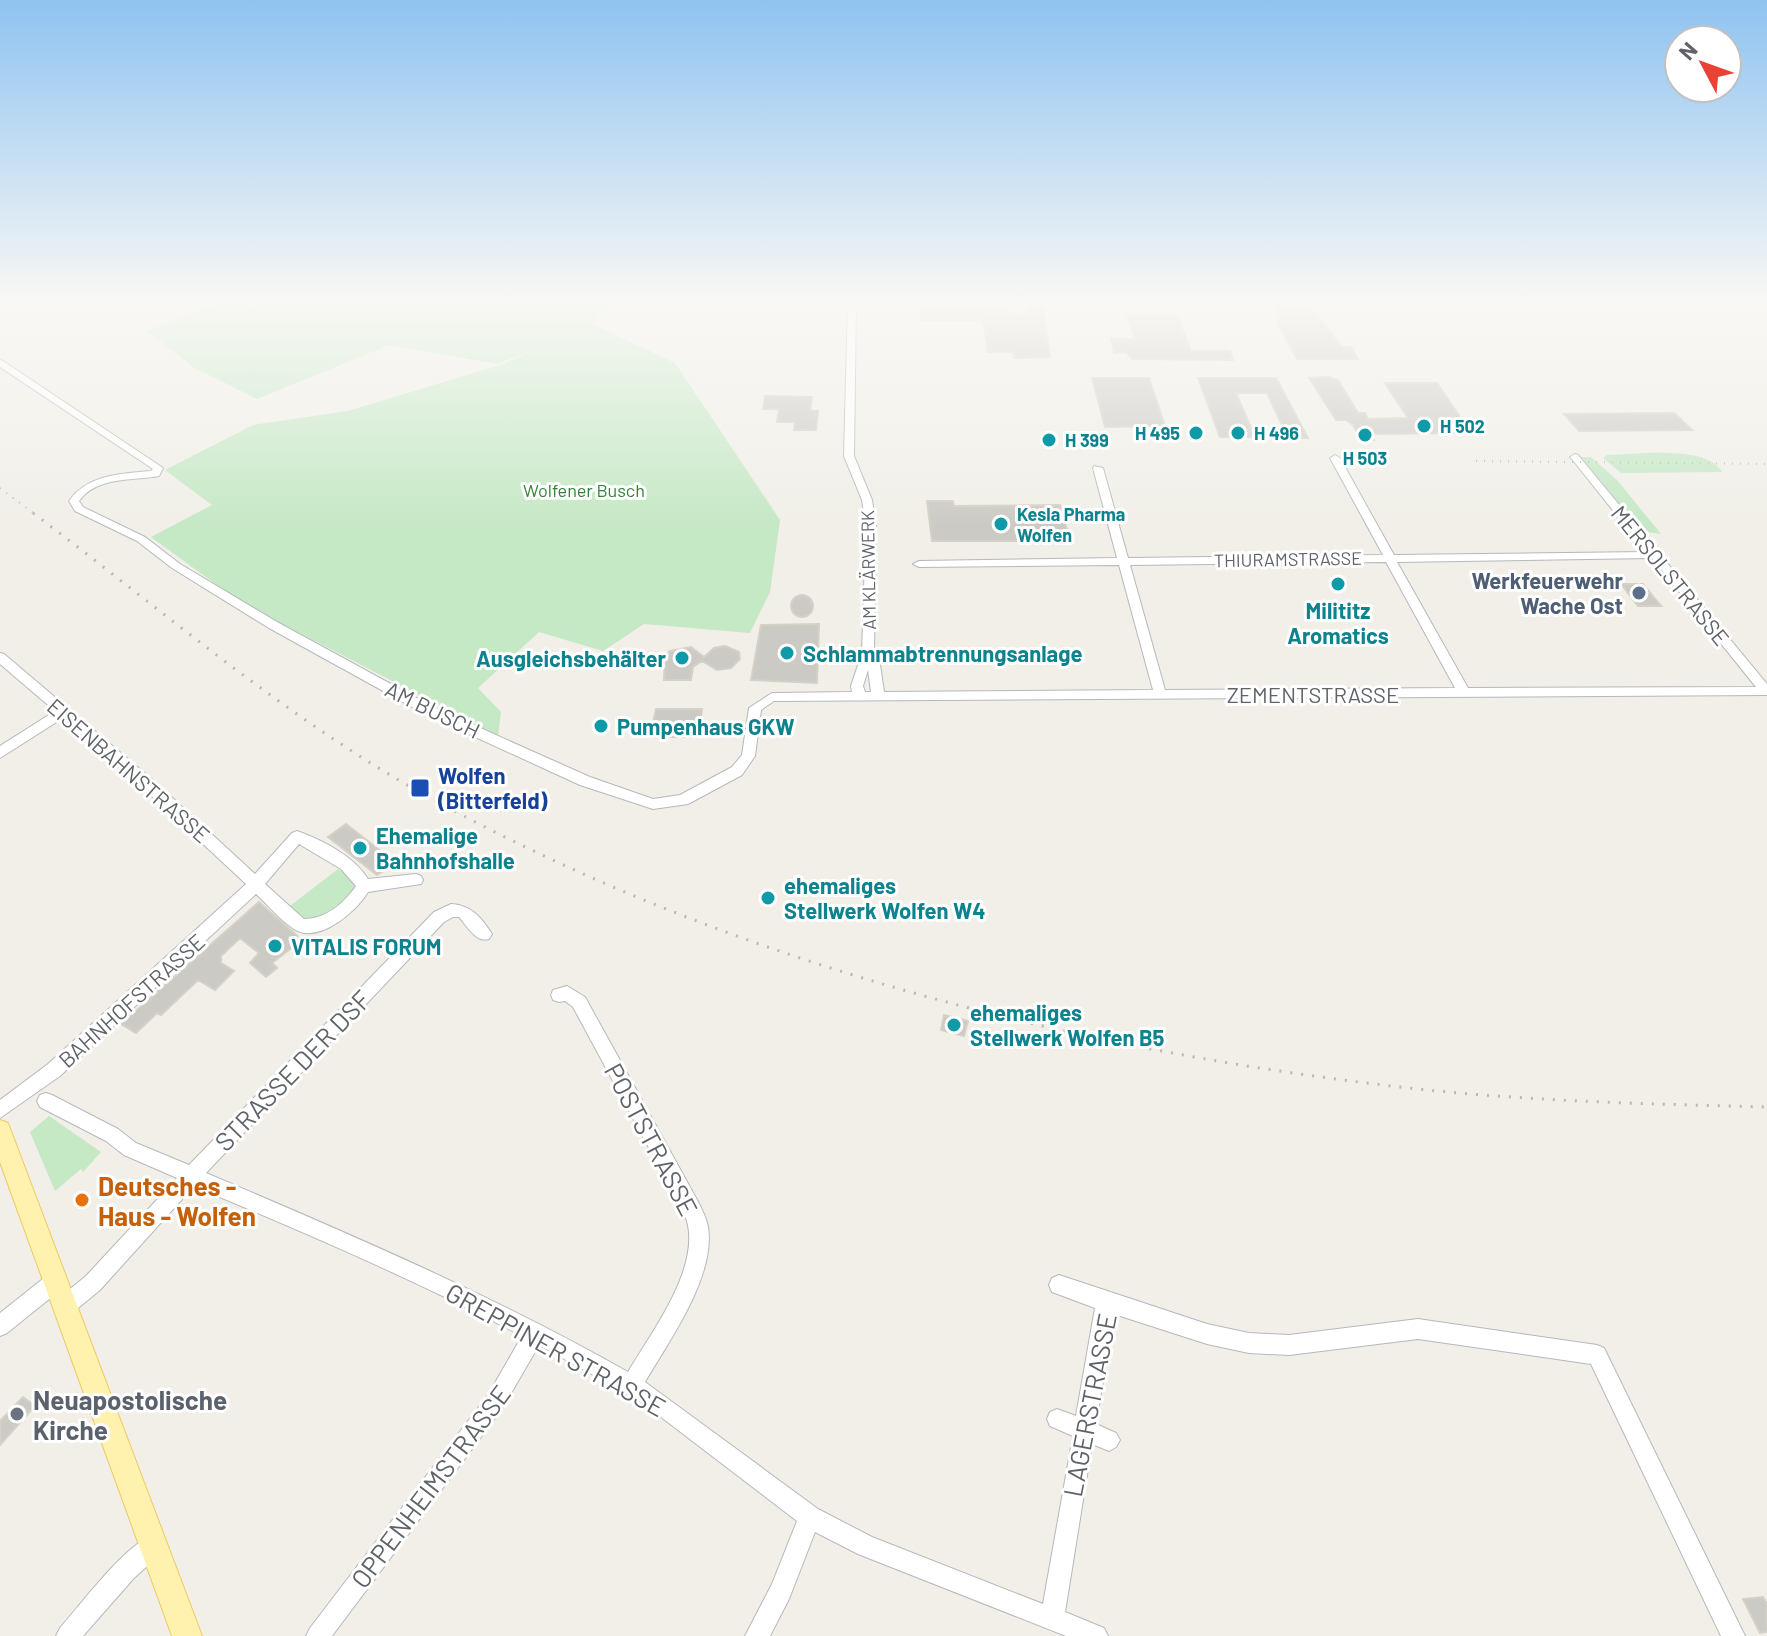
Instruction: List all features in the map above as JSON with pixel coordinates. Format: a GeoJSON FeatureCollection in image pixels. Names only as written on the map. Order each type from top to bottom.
{"type":"FeatureCollection","features":[{"type":"Feature","properties":{"kind":"main road"},"geometry":{"type":"LineString","coordinates":[[0,1131],[187,1636]]}},
{"type":"Feature","properties":{"kind":"street","name":"AM BUSCH"},"geometry":{"type":"LineString","coordinates":[[19,375],[156,466],[158,471],[85,489],[76,496],[76,505],[141,539],[176,566],[273,625],[428,710],[585,781],[653,804],[683,800],[737,771],[748,756],[753,714],[761,701],[777,696],[859,694]]}},
{"type":"Feature","properties":{"kind":"street","name":"AM KLÄRWERK"},"geometry":{"type":"LineString","coordinates":[[851,375],[849,456],[870,511],[868,653],[857,686],[859,694]]}},
{"type":"Feature","properties":{"kind":"street"},"geometry":{"type":"LineString","coordinates":[[1335,458],[1464,693]]}},
{"type":"Feature","properties":{"kind":"street","name":"MERSOLSTRASSE"},"geometry":{"type":"LineString","coordinates":[[1576,458],[1766,691]]}},
{"type":"Feature","properties":{"kind":"street"},"geometry":{"type":"LineString","coordinates":[[1098,468],[1160,694]]}},
{"type":"Feature","properties":{"kind":"street","name":"THIURAMSTRASSE"},"geometry":{"type":"LineString","coordinates":[[919,564],[1657,555]]}},
{"type":"Feature","properties":{"kind":"street","name":"AM KLÄRWERK"},"geometry":{"type":"LineString","coordinates":[[868,653],[873,658],[878,697]]}},
{"type":"Feature","properties":{"kind":"street","name":"EISENBAHNSTRASSE"},"geometry":{"type":"LineString","coordinates":[[0,657],[257,884]]}},
{"type":"Feature","properties":{"kind":"street","name":"ZEMENTSTRASSE"},"geometry":{"type":"LineString","coordinates":[[859,694],[878,697],[1766,691]]}},
{"type":"Feature","properties":{"kind":"street"},"geometry":{"type":"LineString","coordinates":[[0,753],[64,711]]}},
{"type":"Feature","properties":{"kind":"street","name":"BAHNHOFSTRASSE"},"geometry":{"type":"LineString","coordinates":[[0,1110],[54,1070],[257,884],[297,837],[347,866],[363,879],[364,886]]}},
{"type":"Feature","properties":{"kind":"street"},"geometry":{"type":"LineString","coordinates":[[257,884],[300,925],[306,927],[325,922],[359,895],[364,886],[416,880]]}},
{"type":"Feature","properties":{"kind":"street","name":"STRASSE DER DSF"},"geometry":{"type":"LineString","coordinates":[[0,1326],[60,1294],[93,1283],[439,917],[458,910],[469,915],[484,934]]}},
{"type":"Feature","properties":{"kind":"street","name":"POSTSTRASSE"},"geometry":{"type":"LineString","coordinates":[[559,995],[572,996],[579,1002],[685,1196],[699,1228],[698,1241],[677,1308],[632,1385]]}},
{"type":"Feature","properties":{"kind":"street","name":"GREPPINER STRASSE"},"geometry":{"type":"LineString","coordinates":[[46,1101],[112,1135],[130,1149],[340,1239],[535,1333],[632,1385],[810,1517],[908,1565],[1096,1636]]}},
{"type":"Feature","properties":{"kind":"street"},"geometry":{"type":"LineString","coordinates":[[1059,1285],[1106,1302]]}},
{"type":"Feature","properties":{"kind":"street","name":"LAGERSTRASSE"},"geometry":{"type":"LineString","coordinates":[[1052,1618],[1082,1428],[1106,1302],[1207,1334],[1249,1343],[1289,1345],[1418,1329],[1597,1355],[1733,1636]]}},
{"type":"Feature","properties":{"kind":"street","name":"OPPENHEIMSTRASSE"},"geometry":{"type":"LineString","coordinates":[[318,1636],[495,1402],[535,1333]]}},
{"type":"Feature","properties":{"kind":"street"},"geometry":{"type":"LineString","coordinates":[[1057,1419],[1109,1440]]}},
{"type":"Feature","properties":{"kind":"street"},"geometry":{"type":"LineString","coordinates":[[757,1636],[781,1591],[810,1517]]}},
{"type":"Feature","properties":{"kind":"street"},"geometry":{"type":"LineString","coordinates":[[68,1636],[126,1570],[154,1545]]}},
{"type":"Feature","properties":{"kind":"green space","name":"Wolfener Busch"},"geometry":{"type":"Polygon","coordinates":[[[210,375],[315,375],[257,399],[210,375]]]}},
{"type":"Feature","properties":{"kind":"green space","name":"Wolfener Busch"},"geometry":{"type":"Polygon","coordinates":[[[466,375],[683,375],[780,520],[770,592],[750,633],[644,624],[603,651],[539,632],[478,688],[501,712],[498,736],[240,602],[151,537],[212,505],[165,470],[253,425],[348,411],[466,375]]]}},
{"type":"Feature","properties":{"kind":"green space"},"geometry":{"type":"Polygon","coordinates":[[[1686,454],[1714,463],[1722,472],[1621,473],[1603,458],[1607,455],[1686,454]]]}},
{"type":"Feature","properties":{"kind":"green space"},"geometry":{"type":"Polygon","coordinates":[[[1581,457],[1591,457],[1617,480],[1661,534],[1642,531],[1581,457]]]}},
{"type":"Feature","properties":{"kind":"green space"},"geometry":{"type":"Polygon","coordinates":[[[338,869],[356,882],[355,891],[320,919],[307,920],[290,906],[338,869]]]}},
{"type":"Feature","properties":{"kind":"green space"},"geometry":{"type":"Polygon","coordinates":[[[49,1116],[101,1152],[83,1172],[81,1169],[55,1191],[30,1132],[49,1116]]]}},
{"type":"Feature","properties":{"kind":"building"},"geometry":{"type":"Polygon","coordinates":[[[1092,378],[1149,378],[1165,426],[1105,427],[1092,378]]]}},
{"type":"Feature","properties":{"kind":"building"},"geometry":{"type":"Polygon","coordinates":[[[1198,378],[1276,378],[1308,438],[1288,438],[1267,393],[1236,393],[1255,437],[1220,437],[1198,378]]]}},
{"type":"Feature","properties":{"kind":"building"},"geometry":{"type":"Polygon","coordinates":[[[1309,378],[1338,380],[1358,413],[1365,413],[1368,419],[1408,418],[1385,383],[1437,383],[1471,433],[1370,434],[1374,440],[1362,441],[1353,425],[1346,420],[1336,420],[1309,378]]]}},
{"type":"Feature","properties":{"kind":"building"},"geometry":{"type":"Polygon","coordinates":[[[765,396],[812,397],[810,410],[818,411],[816,430],[794,430],[795,422],[777,422],[779,409],[763,409],[765,396]]]}},
{"type":"Feature","properties":{"kind":"building"},"geometry":{"type":"Polygon","coordinates":[[[1674,413],[1692,430],[1579,431],[1564,414],[1674,413]]]}},
{"type":"Feature","properties":{"kind":"building","name":"Kesla Pharma Wolfen"},"geometry":{"type":"Polygon","coordinates":[[[927,501],[953,501],[954,506],[1060,505],[1070,541],[932,541],[927,501]]]}},
{"type":"Feature","properties":{"kind":"building","name":"Werkfeuerwehr Wache Ost"},"geometry":{"type":"Polygon","coordinates":[[[1621,584],[1643,584],[1661,606],[1638,606],[1621,584]]]}},
{"type":"Feature","properties":{"kind":"building"},"geometry":{"type":"Polygon","coordinates":[[[802,595],[810,598],[813,606],[810,614],[802,617],[794,614],[791,606],[794,598],[802,595]]]}},
{"type":"Feature","properties":{"kind":"building","name":"Schlammabtrennungsanlage"},"geometry":{"type":"Polygon","coordinates":[[[819,624],[817,683],[751,680],[761,625],[819,624]]]}},
{"type":"Feature","properties":{"kind":"building"},"geometry":{"type":"Polygon","coordinates":[[[725,646],[739,652],[740,659],[731,668],[717,670],[702,661],[693,667],[691,680],[664,680],[665,656],[670,651],[691,647],[704,657],[714,648],[725,646]]]}},
{"type":"Feature","properties":{"kind":"building"},"geometry":{"type":"Polygon","coordinates":[[[656,709],[702,709],[698,737],[650,737],[656,709]]]}},
{"type":"Feature","properties":{"kind":"building","name":"Ehemalige Bahnhofshalle"},"geometry":{"type":"Polygon","coordinates":[[[346,824],[396,863],[377,875],[328,837],[346,824]]]}},
{"type":"Feature","properties":{"kind":"building","name":"VITALIS FORUM"},"geometry":{"type":"Polygon","coordinates":[[[259,902],[302,940],[272,963],[277,968],[266,977],[250,963],[259,953],[240,938],[221,956],[221,963],[234,971],[215,990],[198,980],[161,1015],[157,1013],[136,1033],[121,1024],[259,902]]]}},
{"type":"Feature","properties":{"kind":"building","name":"ehemaliges Stellwerk Wolfen B5"},"geometry":{"type":"Polygon","coordinates":[[[944,1015],[968,1021],[964,1036],[941,1030],[944,1015]]]}},
{"type":"Feature","properties":{"kind":"building","name":"Neuapostolische Kirche"},"geometry":{"type":"Polygon","coordinates":[[[23,1397],[35,1406],[0,1445],[0,1421],[23,1397]]]}},
{"type":"Feature","properties":{"kind":"building"},"geometry":{"type":"Polygon","coordinates":[[[1763,1597],[1767,1604],[1767,1632],[1760,1633],[1743,1599],[1763,1597]]]}},
{"type":"Feature","properties":{"kind":"railway"},"geometry":{"type":"LineString","coordinates":[[1476,461],[1767,464]]}},
{"type":"Feature","properties":{"kind":"railway"},"geometry":{"type":"LineString","coordinates":[[0,488],[36,515]]}},
{"type":"Feature","properties":{"kind":"railway"},"geometry":{"type":"LineString","coordinates":[[33,513],[272,696],[321,731],[423,794],[537,853],[655,904],[775,949],[897,988],[1021,1021],[1147,1048],[1273,1070],[1492,1096],[1767,1107]]}},
{"type":"Feature","properties":{"kind":"place","name":"H 502"},"geometry":{"type":"Point","coordinates":[1424,426]}},
{"type":"Feature","properties":{"kind":"place","name":"H 495"},"geometry":{"type":"Point","coordinates":[1196,433]}},
{"type":"Feature","properties":{"kind":"place","name":"H 496"},"geometry":{"type":"Point","coordinates":[1238,433]}},
{"type":"Feature","properties":{"kind":"place","name":"H 503"},"geometry":{"type":"Point","coordinates":[1365,435]}},
{"type":"Feature","properties":{"kind":"place","name":"H 399"},"geometry":{"type":"Point","coordinates":[1049,440]}},
{"type":"Feature","properties":{"kind":"place","name":"Kesla Pharma Wolfen"},"geometry":{"type":"Point","coordinates":[1001,524]}},
{"type":"Feature","properties":{"kind":"place","name":"Milititz Aromatics"},"geometry":{"type":"Point","coordinates":[1338,584]}},
{"type":"Feature","properties":{"kind":"place","name":"Werkfeuerwehr Wache Ost"},"geometry":{"type":"Point","coordinates":[1639,593]}},
{"type":"Feature","properties":{"kind":"place","name":"Schlammabtrennungsanlage"},"geometry":{"type":"Point","coordinates":[787,653]}},
{"type":"Feature","properties":{"kind":"place","name":"Ausgleichsbehälter"},"geometry":{"type":"Point","coordinates":[682,658]}},
{"type":"Feature","properties":{"kind":"place","name":"Pumpenhaus GKW"},"geometry":{"type":"Point","coordinates":[601,726]}},
{"type":"Feature","properties":{"kind":"place","name":"Wolfen (Bitterfeld)"},"geometry":{"type":"Point","coordinates":[420,788]}},
{"type":"Feature","properties":{"kind":"place","name":"Ehemalige Bahnhofshalle"},"geometry":{"type":"Point","coordinates":[360,848]}},
{"type":"Feature","properties":{"kind":"place","name":"ehemaliges Stellwerk Wolfen W4"},"geometry":{"type":"Point","coordinates":[768,898]}},
{"type":"Feature","properties":{"kind":"place","name":"VITALIS FORUM"},"geometry":{"type":"Point","coordinates":[275,946]}},
{"type":"Feature","properties":{"kind":"place","name":"ehemaliges Stellwerk Wolfen B5"},"geometry":{"type":"Point","coordinates":[954,1025]}},
{"type":"Feature","properties":{"kind":"place","name":"Deutsches - Haus - Wolfen"},"geometry":{"type":"Point","coordinates":[82,1200]}},
{"type":"Feature","properties":{"kind":"place","name":"Neuapostolische Kirche"},"geometry":{"type":"Point","coordinates":[17,1414]}}]}
